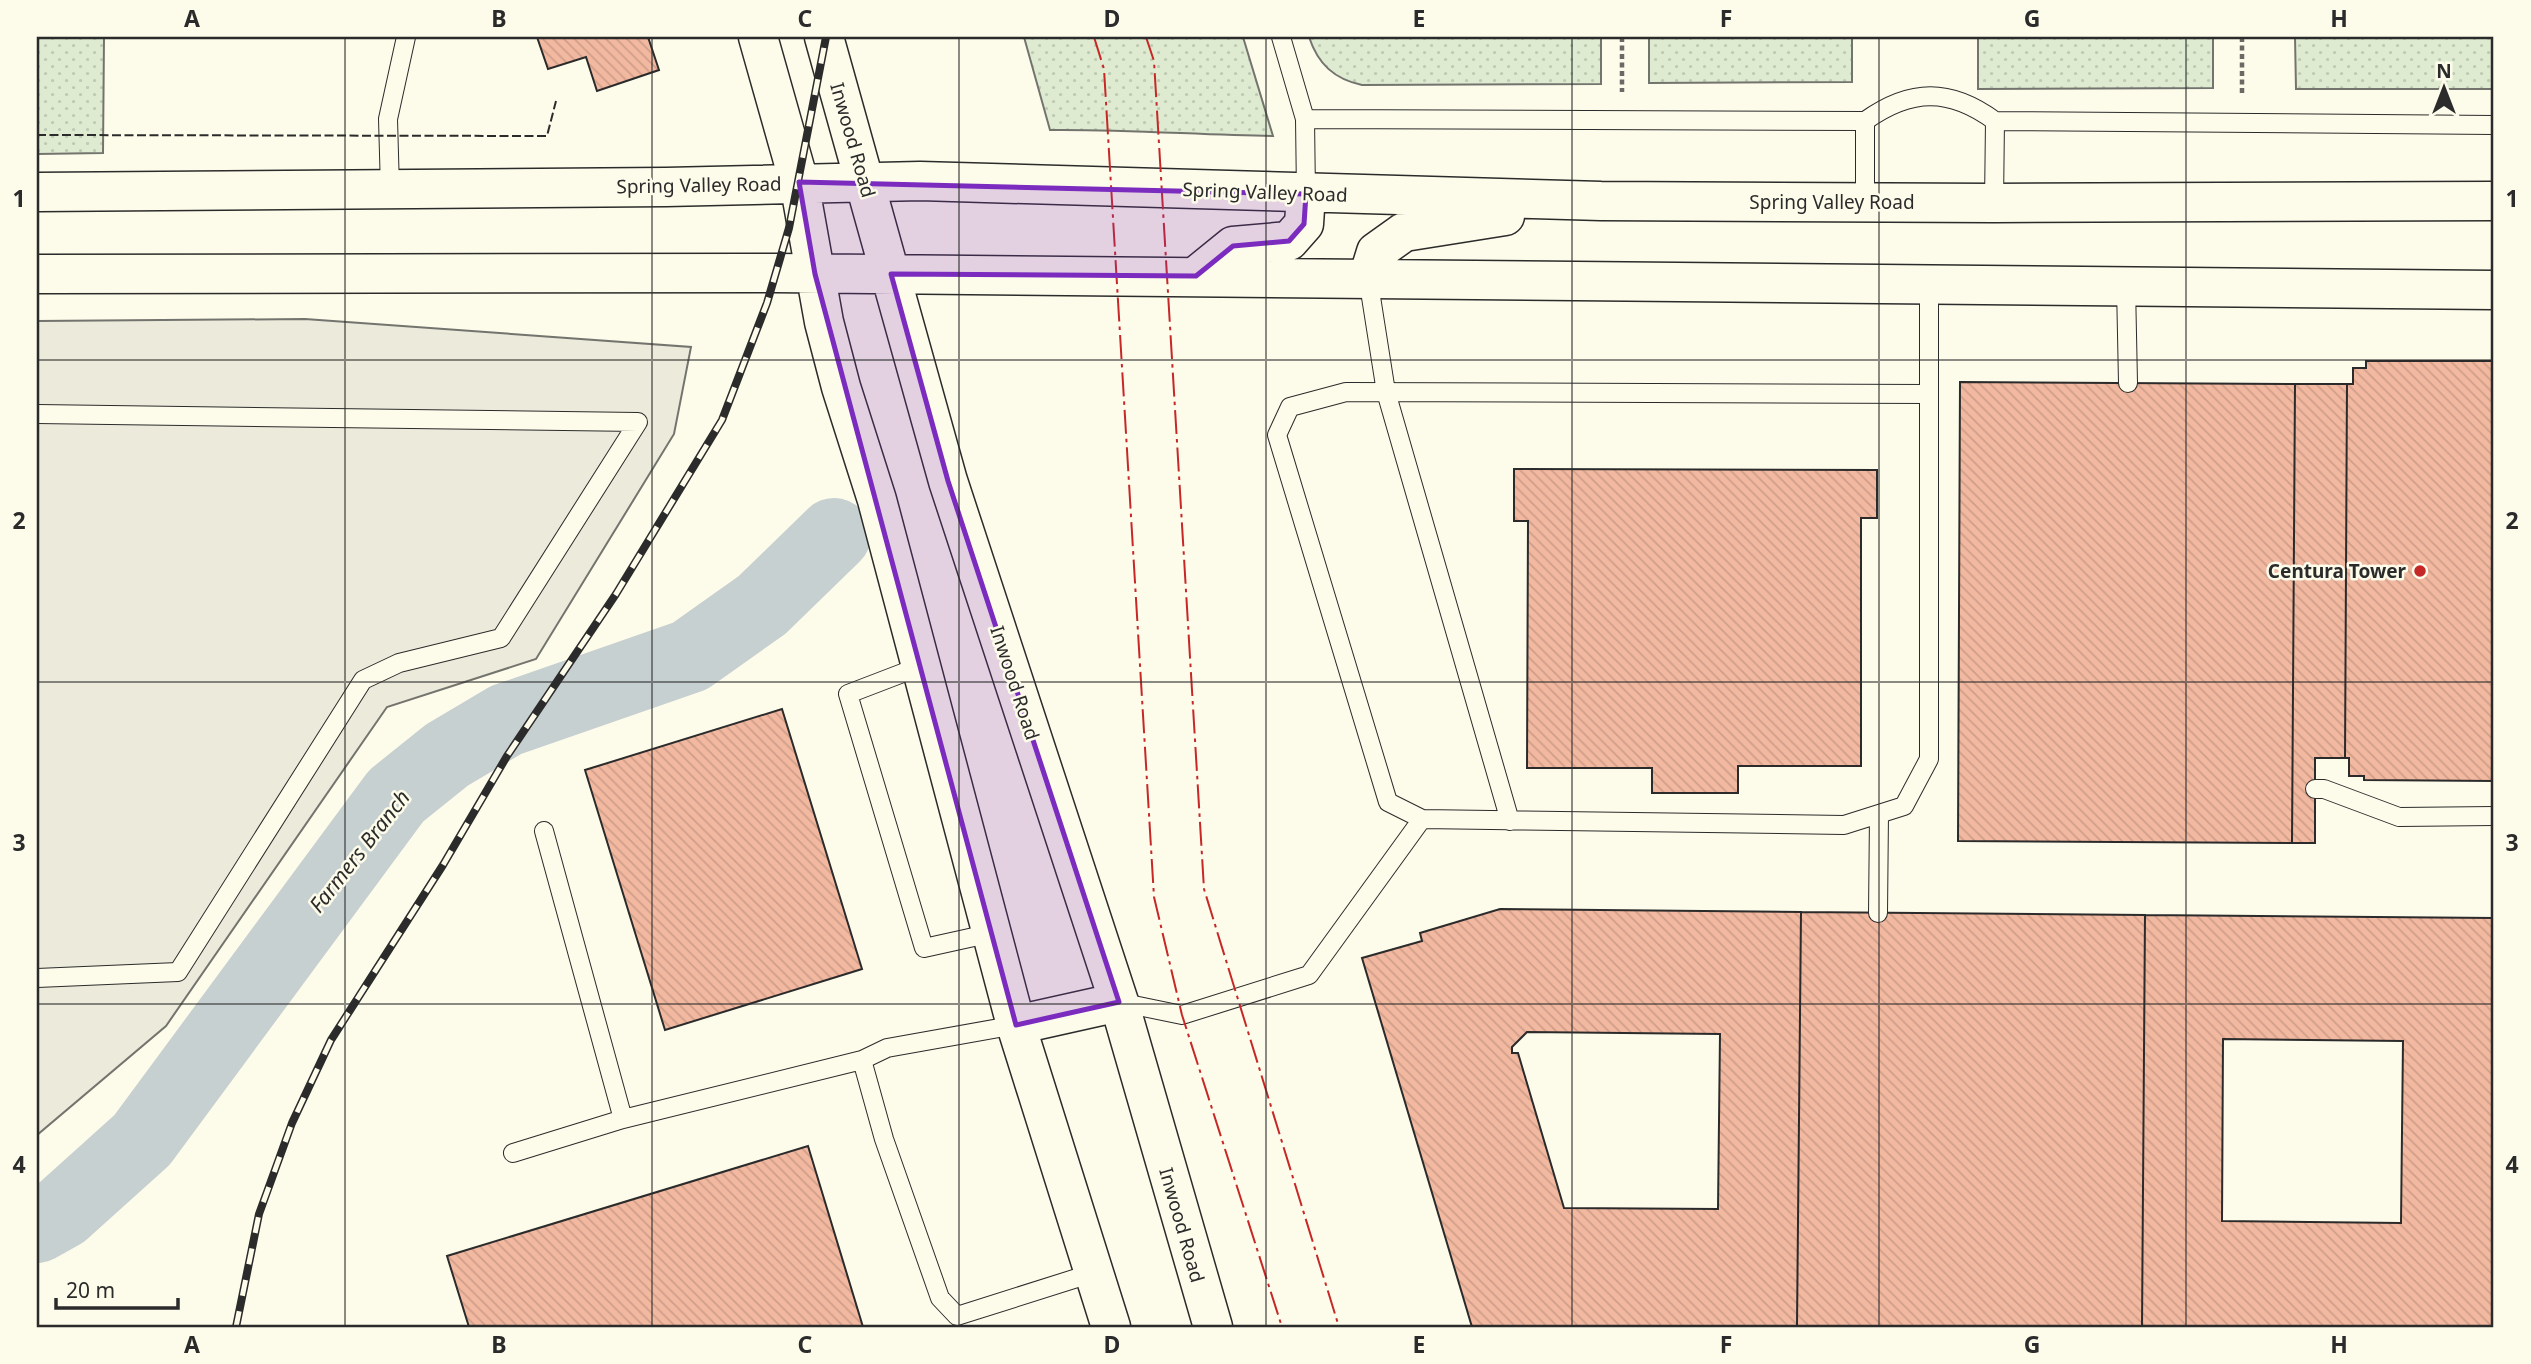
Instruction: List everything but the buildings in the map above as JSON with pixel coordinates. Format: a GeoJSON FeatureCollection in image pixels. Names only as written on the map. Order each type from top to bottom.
{"type":"FeatureCollection","features":[{"type":"Feature","properties":{"kind":"main road"},"geometry":{"type":"LineString","coordinates":[[758,37],[799,183],[831,348],[877,500],[1016,1025],[1111,1327]]}},
{"type":"Feature","properties":{"kind":"main road","name":"Inwood Road"},"geometry":{"type":"LineString","coordinates":[[824,37],[948,481],[1119,1002],[1213,1327]]}},
{"type":"Feature","properties":{"kind":"main road","name":"Spring Valley Road"},"geometry":{"type":"LineString","coordinates":[[37,192],[666,187],[920,181],[1601,201],[1994,204],[2494,201]]}},
{"type":"Feature","properties":{"kind":"main road"},"geometry":{"type":"LineString","coordinates":[[1196,276],[1233,246],[1289,241],[1304,224],[1306,194]]}},
{"type":"Feature","properties":{"kind":"main road"},"geometry":{"type":"LineString","coordinates":[[1368,278],[1376,252],[1405,232],[1601,201]]}},
{"type":"Feature","properties":{"kind":"main road"},"geometry":{"type":"LineString","coordinates":[[37,274],[891,274],[2494,290]]}},
{"type":"Feature","properties":{"kind":"main road"},"geometry":{"type":"LineString","coordinates":[[1016,1025],[1119,1002]]}},
{"type":"Feature","properties":{"kind":"lane"},"geometry":{"type":"LineString","coordinates":[[390,189],[388,119],[406,37]]}},
{"type":"Feature","properties":{"kind":"lane"},"geometry":{"type":"LineString","coordinates":[[1281,37],[1306,119],[1306,194]]}},
{"type":"Feature","properties":{"kind":"lane"},"geometry":{"type":"LineString","coordinates":[[1306,119],[1865,121],[1884,107],[1928,96],[1953,98],[1975,107],[1995,121],[2494,125]]}},
{"type":"Feature","properties":{"kind":"lane"},"geometry":{"type":"LineString","coordinates":[[1865,121],[1865,202]]}},
{"type":"Feature","properties":{"kind":"lane"},"geometry":{"type":"LineString","coordinates":[[1994,204],[1995,121]]}},
{"type":"Feature","properties":{"kind":"lane"},"geometry":{"type":"LineString","coordinates":[[1368,278],[1386,392],[1510,821]]}},
{"type":"Feature","properties":{"kind":"lane"},"geometry":{"type":"LineString","coordinates":[[1929,284],[1929,394],[1929,760],[1904,806],[1844,825],[1422,819],[1388,802],[1277,435],[1290,407],[1346,391],[1929,394]]}},
{"type":"Feature","properties":{"kind":"lane"},"geometry":{"type":"LineString","coordinates":[[2126,286],[2128,383]]}},
{"type":"Feature","properties":{"kind":"lane"},"geometry":{"type":"LineString","coordinates":[[37,414],[638,422],[501,638],[399,663],[363,680],[178,972],[37,978]]}},
{"type":"Feature","properties":{"kind":"lane"},"geometry":{"type":"LineString","coordinates":[[921,666],[848,694],[924,948],[992,933]]}},
{"type":"Feature","properties":{"kind":"lane"},"geometry":{"type":"LineString","coordinates":[[2315,789],[2324,789],[2399,817],[2494,817]]}},
{"type":"Feature","properties":{"kind":"lane"},"geometry":{"type":"LineString","coordinates":[[1878,913],[1879,814]]}},
{"type":"Feature","properties":{"kind":"lane"},"geometry":{"type":"LineString","coordinates":[[1119,1002],[1182,1015],[1310,975],[1422,819]]}},
{"type":"Feature","properties":{"kind":"lane"},"geometry":{"type":"LineString","coordinates":[[544,831],[623,1119]]}},
{"type":"Feature","properties":{"kind":"lane"},"geometry":{"type":"LineString","coordinates":[[513,1153],[623,1119],[862,1060],[887,1048],[1016,1025]]}},
{"type":"Feature","properties":{"kind":"lane"},"geometry":{"type":"LineString","coordinates":[[862,1060],[884,1139],[940,1298],[957,1316],[1093,1273]]}},
{"type":"Feature","properties":{"kind":"highlighted area"},"geometry":{"type":"Polygon","coordinates":[[[799,182],[1306,194],[1304,224],[1289,241],[1233,246],[1196,276],[891,274],[948,481],[1119,1002],[1016,1025],[815,274],[799,182]]]}},
{"type":"Feature","properties":{"kind":"green space"},"geometry":{"type":"Polygon","coordinates":[[[37,37],[104,37],[103,153],[37,154],[37,37]]]}},
{"type":"Feature","properties":{"kind":"green space"},"geometry":{"type":"Polygon","coordinates":[[[1024,37],[1243,37],[1273,136],[1050,130],[1024,37]]]}},
{"type":"Feature","properties":{"kind":"green space"},"geometry":{"type":"Polygon","coordinates":[[[1309,37],[1601,37],[1601,84],[1362,85],[1343,79],[1328,69],[1317,55],[1309,37]]]}},
{"type":"Feature","properties":{"kind":"green space"},"geometry":{"type":"Polygon","coordinates":[[[1649,37],[1852,37],[1852,82],[1649,83],[1649,37]]]}},
{"type":"Feature","properties":{"kind":"green space"},"geometry":{"type":"Polygon","coordinates":[[[1978,37],[2213,37],[2213,88],[1978,89],[1978,37]]]}},
{"type":"Feature","properties":{"kind":"green space"},"geometry":{"type":"Polygon","coordinates":[[[2295,37],[2494,37],[2494,89],[2296,89],[2295,37]]]}},
{"type":"Feature","properties":{"kind":"shaded area"},"geometry":{"type":"Polygon","coordinates":[[[305,319],[691,347],[674,434],[536,659],[387,707],[166,1026],[37,1135],[37,321],[305,319]]]}},
{"type":"Feature","properties":{"kind":"waterway","name":"Farmers Branch"},"geometry":{"type":"LineString","coordinates":[[37,1226],[62,1212],[142,1140],[396,796],[447,755],[506,720],[690,656],[762,605],[834,535]]}},
{"type":"Feature","properties":{"kind":"railway"},"geometry":{"type":"LineString","coordinates":[[236,1327],[259,1214],[292,1123],[331,1040],[443,865],[507,756],[616,594],[722,420],[767,303],[789,228],[826,37]]}},
{"type":"Feature","properties":{"kind":"fence"},"geometry":{"type":"LineString","coordinates":[[37,135],[547,136],[556,101]]}},
{"type":"Feature","properties":{"kind":"power"},"geometry":{"type":"LineString","coordinates":[[1094,37],[1104,69],[1154,897],[1182,1015],[1282,1327]]}},
{"type":"Feature","properties":{"kind":"power"},"geometry":{"type":"LineString","coordinates":[[1146,37],[1154,61],[1204,889],[1339,1327]]}},
{"type":"Feature","properties":{"kind":"place","name":"Centura Tower"},"geometry":{"type":"Point","coordinates":[2420,571]}}]}
